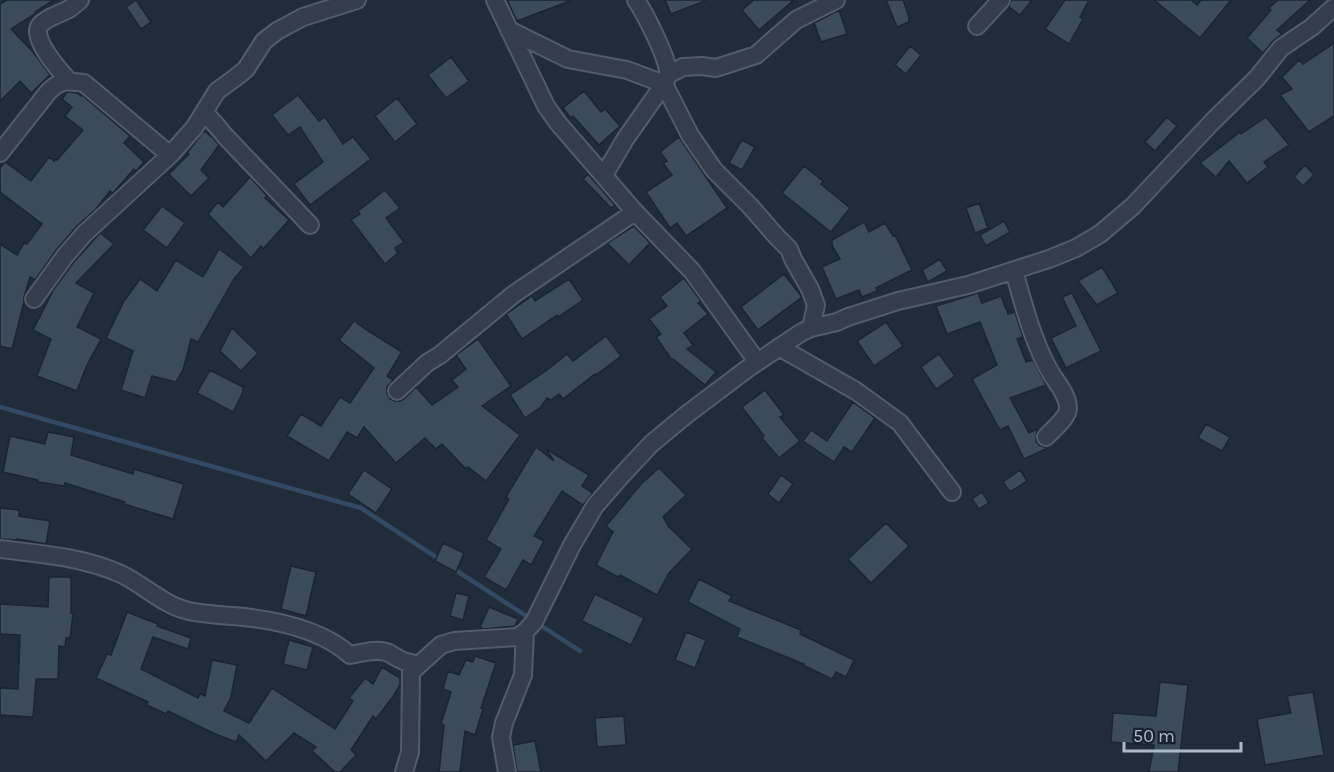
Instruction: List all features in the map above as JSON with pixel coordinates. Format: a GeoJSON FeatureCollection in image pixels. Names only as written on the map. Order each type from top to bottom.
{"type":"FeatureCollection","features":[{"type":"Feature","properties":{"kind":"street"},"geometry":{"type":"LineString","coordinates":[[69,81],[52,60],[40,41],[37,31],[40,24],[81,0]]}},
{"type":"Feature","properties":{"kind":"street"},"geometry":{"type":"LineString","coordinates":[[34,298],[85,233],[170,155],[194,128],[217,91],[246,69],[264,41],[303,17],[316,6],[357,0]]}},
{"type":"Feature","properties":{"kind":"street"},"geometry":{"type":"LineString","coordinates":[[495,0],[546,105],[558,123],[635,212],[692,271],[763,357],[856,391],[900,423],[952,492]]}},
{"type":"Feature","properties":{"kind":"street"},"geometry":{"type":"LineString","coordinates":[[636,0],[654,31],[667,66],[666,80],[690,135],[714,170],[789,249],[816,305],[837,322]]}},
{"type":"Feature","properties":{"kind":"street"},"geometry":{"type":"LineString","coordinates":[[604,175],[666,80],[683,68],[702,66],[716,68],[756,55],[796,20],[836,0]]}},
{"type":"Feature","properties":{"kind":"street"},"geometry":{"type":"LineString","coordinates":[[977,26],[1001,0]]}},
{"type":"Feature","properties":{"kind":"street"},"geometry":{"type":"LineString","coordinates":[[411,672],[441,645],[454,641],[517,637],[525,632],[534,621],[572,545],[595,506],[651,444],[763,357],[811,328],[837,322],[898,301],[968,285],[1014,271],[1076,248],[1100,234],[1133,206],[1257,78],[1281,48],[1312,27],[1334,7]]}},
{"type":"Feature","properties":{"kind":"street"},"geometry":{"type":"LineString","coordinates":[[509,30],[568,59],[666,80]]}},
{"type":"Feature","properties":{"kind":"street"},"geometry":{"type":"LineString","coordinates":[[0,153],[49,91],[58,82],[69,81],[84,84],[170,155]]}},
{"type":"Feature","properties":{"kind":"street"},"geometry":{"type":"LineString","coordinates":[[204,112],[310,225]]}},
{"type":"Feature","properties":{"kind":"street"},"geometry":{"type":"LineString","coordinates":[[397,391],[427,363],[440,355],[514,294],[635,212]]}},
{"type":"Feature","properties":{"kind":"street"},"geometry":{"type":"LineString","coordinates":[[1014,271],[1025,312],[1043,359],[1068,405],[1067,414],[1046,437]]}},
{"type":"Feature","properties":{"kind":"street"},"geometry":{"type":"LineString","coordinates":[[811,328],[816,305]]}},
{"type":"Feature","properties":{"kind":"street"},"geometry":{"type":"LineString","coordinates":[[0,549],[98,565],[123,575],[165,601],[188,611],[283,623],[315,634],[340,646],[350,655],[370,651],[386,652],[411,663],[410,752],[404,772]]}},
{"type":"Feature","properties":{"kind":"street"},"geometry":{"type":"LineString","coordinates":[[507,772],[501,737],[504,723],[523,675],[525,632]]}},
{"type":"Feature","properties":{"kind":"building"},"geometry":{"type":"Polygon","coordinates":[[[7,0],[54,0],[11,29],[34,53],[50,75],[31,93],[20,81],[0,101],[0,4],[7,0]]]}},
{"type":"Feature","properties":{"kind":"building"},"geometry":{"type":"Polygon","coordinates":[[[136,0],[151,22],[141,29],[126,7],[136,0]]]}},
{"type":"Feature","properties":{"kind":"building"},"geometry":{"type":"Polygon","coordinates":[[[507,0],[570,0],[570,1],[517,21],[507,0]]]}},
{"type":"Feature","properties":{"kind":"building"},"geometry":{"type":"Polygon","coordinates":[[[665,0],[705,0],[705,1],[671,14],[665,0]]]}},
{"type":"Feature","properties":{"kind":"building"},"geometry":{"type":"Polygon","coordinates":[[[754,0],[794,0],[759,30],[742,10],[754,0]]]}},
{"type":"Feature","properties":{"kind":"building"},"geometry":{"type":"Polygon","coordinates":[[[886,0],[903,0],[909,22],[897,27],[886,0]]]}},
{"type":"Feature","properties":{"kind":"building"},"geometry":{"type":"Polygon","coordinates":[[[1011,0],[1032,0],[1020,15],[1009,7],[1011,0]]]}},
{"type":"Feature","properties":{"kind":"building"},"geometry":{"type":"Polygon","coordinates":[[[1065,0],[1089,0],[1080,17],[1083,19],[1069,44],[1045,29],[1065,0]]]}},
{"type":"Feature","properties":{"kind":"building"},"geometry":{"type":"Polygon","coordinates":[[[1154,0],[1191,0],[1197,5],[1201,0],[1231,0],[1200,38],[1154,0]]]}},
{"type":"Feature","properties":{"kind":"building"},"geometry":{"type":"Polygon","coordinates":[[[1278,0],[1310,0],[1277,30],[1282,34],[1263,53],[1247,38],[1271,10],[1269,8],[1278,0]]]}},
{"type":"Feature","properties":{"kind":"building"},"geometry":{"type":"Polygon","coordinates":[[[839,10],[847,34],[821,42],[814,23],[839,10]]]}},
{"type":"Feature","properties":{"kind":"building"},"geometry":{"type":"Polygon","coordinates":[[[1334,43],[1334,116],[1309,132],[1280,95],[1292,89],[1282,77],[1299,60],[1303,64],[1334,43]]]}},
{"type":"Feature","properties":{"kind":"building"},"geometry":{"type":"Polygon","coordinates":[[[910,46],[921,55],[906,74],[895,65],[910,46]]]}},
{"type":"Feature","properties":{"kind":"building"},"geometry":{"type":"Polygon","coordinates":[[[451,57],[469,81],[446,98],[428,75],[451,57]]]}},
{"type":"Feature","properties":{"kind":"building"},"geometry":{"type":"Polygon","coordinates":[[[584,91],[601,112],[605,109],[620,126],[599,145],[563,108],[584,91]]]}},
{"type":"Feature","properties":{"kind":"building"},"geometry":{"type":"Polygon","coordinates":[[[67,92],[82,95],[130,136],[124,143],[144,162],[136,171],[134,169],[113,193],[110,191],[96,209],[77,226],[35,280],[30,277],[12,349],[0,346],[0,244],[17,255],[24,243],[27,244],[42,224],[0,192],[0,168],[5,162],[31,181],[49,157],[54,161],[57,160],[83,130],[65,116],[72,107],[62,99],[67,92]]]}},
{"type":"Feature","properties":{"kind":"building"},"geometry":{"type":"Polygon","coordinates":[[[298,95],[319,121],[325,117],[343,144],[353,137],[371,159],[310,205],[294,184],[323,162],[300,127],[288,135],[272,115],[298,95]]]}},
{"type":"Feature","properties":{"kind":"building"},"geometry":{"type":"Polygon","coordinates":[[[397,98],[417,124],[395,142],[375,116],[397,98]]]}},
{"type":"Feature","properties":{"kind":"building"},"geometry":{"type":"Polygon","coordinates":[[[1167,117],[1177,126],[1155,151],[1145,142],[1167,117]]]}},
{"type":"Feature","properties":{"kind":"building"},"geometry":{"type":"Polygon","coordinates":[[[1266,117],[1289,145],[1264,162],[1268,167],[1247,183],[1229,161],[1216,177],[1200,163],[1240,132],[1241,134],[1266,117]]]}},
{"type":"Feature","properties":{"kind":"building"},"geometry":{"type":"Polygon","coordinates":[[[204,131],[219,145],[201,170],[209,178],[191,196],[169,174],[189,154],[187,153],[204,131]]]}},
{"type":"Feature","properties":{"kind":"building"},"geometry":{"type":"Polygon","coordinates":[[[679,137],[727,208],[686,236],[677,223],[670,228],[646,192],[672,175],[663,163],[667,161],[660,152],[679,137]]]}},
{"type":"Feature","properties":{"kind":"building"},"geometry":{"type":"Polygon","coordinates":[[[742,140],[755,147],[742,170],[729,163],[742,140]]]}},
{"type":"Feature","properties":{"kind":"building"},"geometry":{"type":"Polygon","coordinates":[[[1305,165],[1314,175],[1303,186],[1294,177],[1305,165]]]}},
{"type":"Feature","properties":{"kind":"building"},"geometry":{"type":"Polygon","coordinates":[[[804,166],[823,181],[821,184],[850,208],[831,232],[782,193],[804,166]]]}},
{"type":"Feature","properties":{"kind":"building"},"geometry":{"type":"Polygon","coordinates":[[[588,174],[615,205],[611,208],[583,179],[588,174]]]}},
{"type":"Feature","properties":{"kind":"building"},"geometry":{"type":"Polygon","coordinates":[[[250,177],[267,196],[265,198],[289,220],[263,249],[261,246],[251,258],[208,214],[218,202],[223,207],[250,177]]]}},
{"type":"Feature","properties":{"kind":"building"},"geometry":{"type":"Polygon","coordinates":[[[385,190],[400,208],[386,218],[404,242],[395,248],[398,253],[385,264],[351,220],[360,214],[358,211],[385,190]]]}},
{"type":"Feature","properties":{"kind":"building"},"geometry":{"type":"Polygon","coordinates":[[[979,203],[988,228],[975,233],[966,208],[979,203]]]}},
{"type":"Feature","properties":{"kind":"building"},"geometry":{"type":"Polygon","coordinates":[[[162,206],[185,223],[167,248],[143,230],[162,206]]]}},
{"type":"Feature","properties":{"kind":"building"},"geometry":{"type":"Polygon","coordinates":[[[1004,221],[1010,232],[986,246],[980,235],[1004,221]]]}},
{"type":"Feature","properties":{"kind":"building"},"geometry":{"type":"Polygon","coordinates":[[[864,222],[869,232],[885,223],[893,236],[895,235],[912,270],[876,288],[877,291],[862,297],[859,290],[836,299],[822,267],[840,259],[832,245],[832,240],[864,222]]]}},
{"type":"Feature","properties":{"kind":"building"},"geometry":{"type":"Polygon","coordinates":[[[634,226],[650,243],[629,265],[607,243],[634,226]]]}},
{"type":"Feature","properties":{"kind":"building"},"geometry":{"type":"Polygon","coordinates":[[[100,233],[114,244],[76,283],[94,293],[77,327],[101,339],[86,367],[77,391],[37,376],[51,339],[33,330],[54,289],[73,263],[100,233]]]}},
{"type":"Feature","properties":{"kind":"building"},"geometry":{"type":"Polygon","coordinates":[[[219,249],[244,267],[234,279],[198,342],[191,339],[183,370],[176,382],[152,376],[145,398],[121,390],[133,351],[106,338],[124,301],[140,279],[157,291],[176,260],[203,277],[219,249]]]}},
{"type":"Feature","properties":{"kind":"building"},"geometry":{"type":"Polygon","coordinates":[[[940,259],[947,271],[928,282],[922,270],[940,259]]]}},
{"type":"Feature","properties":{"kind":"building"},"geometry":{"type":"Polygon","coordinates":[[[1102,267],[1118,293],[1097,305],[1078,281],[1102,267]]]}},
{"type":"Feature","properties":{"kind":"building"},"geometry":{"type":"Polygon","coordinates":[[[784,274],[802,297],[758,330],[741,307],[784,274]]]}},
{"type":"Feature","properties":{"kind":"building"},"geometry":{"type":"Polygon","coordinates":[[[684,278],[701,301],[698,303],[708,314],[684,333],[693,345],[687,349],[716,372],[705,385],[672,360],[656,337],[661,334],[649,319],[667,306],[660,297],[684,278]]]}},
{"type":"Feature","properties":{"kind":"building"},"geometry":{"type":"Polygon","coordinates":[[[569,279],[583,300],[522,339],[506,314],[532,296],[535,301],[569,279]]]}},
{"type":"Feature","properties":{"kind":"building"},"geometry":{"type":"Polygon","coordinates":[[[978,293],[982,303],[1001,296],[1008,314],[1015,312],[1023,337],[1017,339],[1026,362],[1033,360],[1046,385],[1010,398],[1029,433],[1037,429],[1036,441],[1046,449],[1024,459],[1008,426],[1000,430],[972,379],[997,365],[980,322],[947,334],[936,306],[978,293]]]}},
{"type":"Feature","properties":{"kind":"building"},"geometry":{"type":"Polygon","coordinates":[[[1072,293],[1101,351],[1066,368],[1051,338],[1076,326],[1062,297],[1072,293]]]}},
{"type":"Feature","properties":{"kind":"building"},"geometry":{"type":"Polygon","coordinates":[[[354,321],[402,352],[387,376],[393,380],[387,387],[387,394],[395,401],[404,399],[416,387],[432,405],[458,387],[452,380],[466,369],[456,355],[478,339],[511,386],[482,406],[520,435],[486,481],[468,467],[466,469],[442,444],[436,449],[425,438],[396,463],[364,427],[357,438],[347,432],[329,461],[287,436],[301,414],[321,426],[340,397],[350,403],[374,368],[339,340],[354,321]]]}},
{"type":"Feature","properties":{"kind":"building"},"geometry":{"type":"Polygon","coordinates":[[[886,322],[903,346],[874,366],[857,341],[886,322]]]}},
{"type":"Feature","properties":{"kind":"building"},"geometry":{"type":"Polygon","coordinates":[[[232,328],[258,353],[241,371],[220,351],[232,328]]]}},
{"type":"Feature","properties":{"kind":"building"},"geometry":{"type":"Polygon","coordinates":[[[606,336],[621,356],[563,399],[559,394],[551,400],[547,398],[541,407],[525,418],[510,395],[567,354],[573,361],[606,336]]]}},
{"type":"Feature","properties":{"kind":"building"},"geometry":{"type":"Polygon","coordinates":[[[939,354],[955,376],[936,389],[921,367],[939,354]]]}},
{"type":"Feature","properties":{"kind":"building"},"geometry":{"type":"Polygon","coordinates":[[[210,370],[243,387],[243,392],[233,412],[197,393],[210,370]]]}},
{"type":"Feature","properties":{"kind":"building"},"geometry":{"type":"Polygon","coordinates":[[[765,390],[784,415],[780,417],[800,441],[779,458],[762,438],[764,436],[742,407],[765,390]]]}},
{"type":"Feature","properties":{"kind":"building"},"geometry":{"type":"Polygon","coordinates":[[[853,402],[875,418],[852,452],[844,447],[834,462],[803,441],[811,430],[827,441],[853,402]]]}},
{"type":"Feature","properties":{"kind":"building"},"geometry":{"type":"Polygon","coordinates":[[[1206,424],[1230,437],[1222,451],[1198,438],[1206,424]]]}},
{"type":"Feature","properties":{"kind":"building"},"geometry":{"type":"Polygon","coordinates":[[[48,432],[74,437],[71,455],[133,474],[134,469],[184,484],[173,519],[65,483],[64,486],[38,482],[38,480],[3,472],[10,436],[45,444],[48,432]]]}},
{"type":"Feature","properties":{"kind":"building"},"geometry":{"type":"Polygon","coordinates":[[[536,447],[554,461],[546,449],[589,475],[582,486],[593,493],[583,505],[562,491],[534,536],[544,541],[531,565],[523,560],[506,590],[484,577],[501,549],[486,540],[509,499],[506,497],[536,447]]]}},
{"type":"Feature","properties":{"kind":"building"},"geometry":{"type":"Polygon","coordinates":[[[659,468],[686,495],[663,517],[669,527],[692,549],[669,573],[657,595],[596,565],[613,532],[606,526],[642,483],[659,468]]]}},
{"type":"Feature","properties":{"kind":"building"},"geometry":{"type":"Polygon","coordinates":[[[364,470],[392,489],[376,513],[348,494],[364,470]]]}},
{"type":"Feature","properties":{"kind":"building"},"geometry":{"type":"Polygon","coordinates":[[[1020,470],[1027,481],[1010,492],[1003,482],[1020,470]]]}},
{"type":"Feature","properties":{"kind":"building"},"geometry":{"type":"Polygon","coordinates":[[[781,475],[793,484],[779,503],[768,494],[781,475]]]}},
{"type":"Feature","properties":{"kind":"building"},"geometry":{"type":"Polygon","coordinates":[[[982,492],[989,503],[979,509],[972,499],[982,492]]]}},
{"type":"Feature","properties":{"kind":"building"},"geometry":{"type":"Polygon","coordinates":[[[0,508],[19,510],[19,516],[50,521],[46,544],[17,539],[0,539],[0,508]]]}},
{"type":"Feature","properties":{"kind":"building"},"geometry":{"type":"Polygon","coordinates":[[[886,523],[909,546],[871,583],[848,559],[886,523]]]}},
{"type":"Feature","properties":{"kind":"building"},"geometry":{"type":"Polygon","coordinates":[[[443,543],[464,553],[456,572],[435,561],[443,543]]]}},
{"type":"Feature","properties":{"kind":"building"},"geometry":{"type":"Polygon","coordinates":[[[291,566],[316,572],[306,616],[281,609],[291,566]]]}},
{"type":"Feature","properties":{"kind":"building"},"geometry":{"type":"Polygon","coordinates":[[[49,577],[71,577],[71,613],[73,614],[70,638],[66,638],[65,647],[59,646],[58,679],[36,679],[33,717],[0,715],[0,688],[18,689],[20,635],[0,634],[0,604],[48,607],[49,577]]]}},
{"type":"Feature","properties":{"kind":"building"},"geometry":{"type":"Polygon","coordinates":[[[699,579],[732,596],[729,601],[801,630],[800,634],[854,660],[846,677],[836,672],[832,679],[804,664],[737,637],[740,629],[688,602],[699,579]]]}},
{"type":"Feature","properties":{"kind":"building"},"geometry":{"type":"Polygon","coordinates":[[[456,593],[469,596],[463,620],[450,616],[456,593]]]}},
{"type":"Feature","properties":{"kind":"building"},"geometry":{"type":"Polygon","coordinates":[[[595,594],[644,618],[631,645],[582,621],[595,594]]]}},
{"type":"Feature","properties":{"kind":"building"},"geometry":{"type":"Polygon","coordinates":[[[489,607],[518,619],[515,626],[484,629],[480,627],[489,607]]]}},
{"type":"Feature","properties":{"kind":"building"},"geometry":{"type":"Polygon","coordinates":[[[127,612],[191,638],[188,649],[153,637],[141,669],[198,698],[200,694],[205,696],[212,660],[237,665],[231,697],[224,711],[249,723],[272,688],[335,729],[353,701],[349,698],[365,678],[373,684],[382,667],[400,678],[400,685],[376,719],[373,716],[351,750],[356,755],[340,772],[335,772],[312,751],[316,747],[294,733],[266,761],[239,735],[236,742],[213,733],[168,711],[166,714],[147,705],[148,702],[96,678],[107,654],[111,655],[127,612]]]}},
{"type":"Feature","properties":{"kind":"building"},"geometry":{"type":"Polygon","coordinates":[[[686,632],[706,640],[695,668],[675,660],[686,632]]]}},
{"type":"Feature","properties":{"kind":"building"},"geometry":{"type":"Polygon","coordinates":[[[289,640],[313,647],[307,670],[283,664],[289,640]]]}},
{"type":"Feature","properties":{"kind":"building"},"geometry":{"type":"Polygon","coordinates":[[[475,656],[496,663],[481,708],[483,709],[475,735],[465,731],[460,772],[439,772],[444,725],[441,724],[451,692],[443,689],[448,671],[459,675],[466,660],[473,662],[475,656]]]}},
{"type":"Feature","properties":{"kind":"building"},"geometry":{"type":"Polygon","coordinates":[[[1160,682],[1188,685],[1178,772],[1149,772],[1154,745],[1111,742],[1113,713],[1156,716],[1160,682]]]}},
{"type":"Feature","properties":{"kind":"building"},"geometry":{"type":"Polygon","coordinates":[[[1313,692],[1324,755],[1265,765],[1257,719],[1291,713],[1287,696],[1313,692]]]}},
{"type":"Feature","properties":{"kind":"building"},"geometry":{"type":"Polygon","coordinates":[[[624,716],[626,745],[597,747],[595,718],[624,716]]]}},
{"type":"Feature","properties":{"kind":"building"},"geometry":{"type":"Polygon","coordinates":[[[535,741],[541,772],[517,772],[513,745],[535,741]]]}},
{"type":"Feature","properties":{"kind":"waterway"},"geometry":{"type":"LineString","coordinates":[[0,407],[361,508],[442,561]]}},
{"type":"Feature","properties":{"kind":"waterway"},"geometry":{"type":"LineString","coordinates":[[454,569],[580,651]]}}]}
